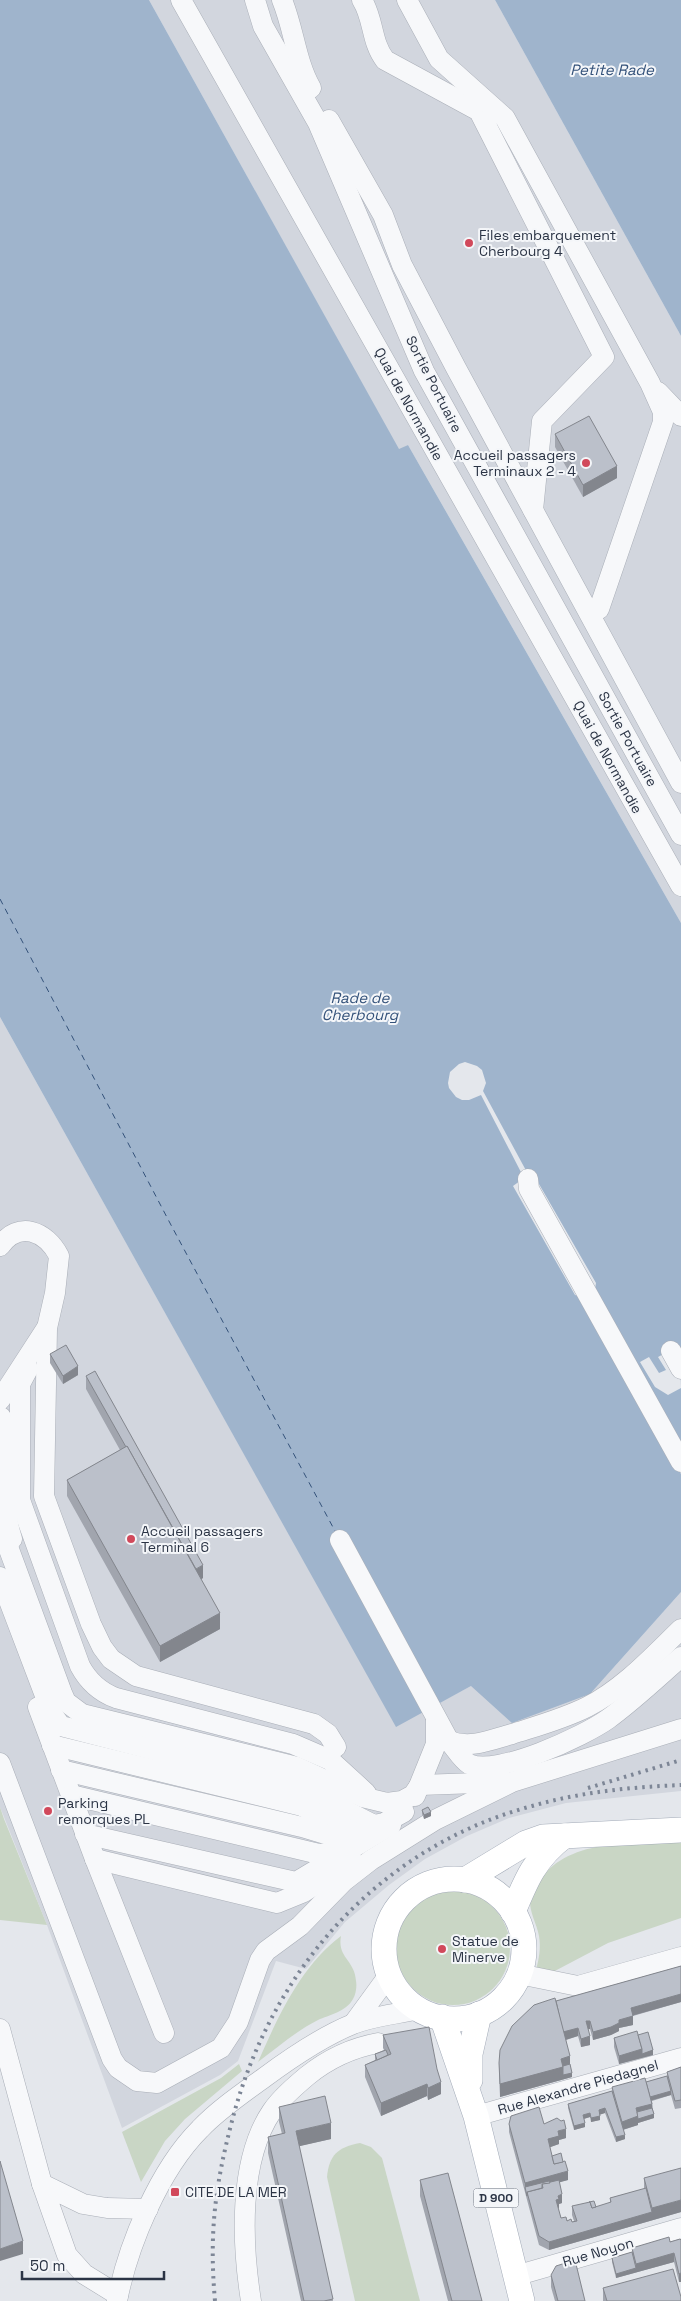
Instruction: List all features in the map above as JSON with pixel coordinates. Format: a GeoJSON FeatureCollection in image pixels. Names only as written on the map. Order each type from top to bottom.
{"type":"FeatureCollection","features":[{"type":"Feature","properties":{"kind":"main road"},"geometry":{"type":"LineString","coordinates":[[465,1880],[526,1843],[543,1837],[681,1830]]}},
{"type":"Feature","properties":{"kind":"main road"},"geometry":{"type":"LineString","coordinates":[[513,1912],[530,1872],[541,1857],[564,1836]]}},
{"type":"Feature","properties":{"kind":"main road"},"geometry":{"type":"LineString","coordinates":[[449,1879],[465,1880],[479,1884],[492,1890],[513,1912],[520,1926],[523,1942],[523,1958],[519,1974],[503,1998],[479,2014],[457,2018],[431,2013],[401,1994],[389,1975],[385,1959],[385,1934],[390,1919],[400,1904],[414,1892],[430,1883],[449,1879]]}},
{"type":"Feature","properties":{"kind":"main road","name":"D 900"},"geometry":{"type":"LineString","coordinates":[[431,2013],[473,2106],[522,2301]]}},
{"type":"Feature","properties":{"kind":"main road","name":"D 900"},"geometry":{"type":"LineString","coordinates":[[473,2106],[470,2054],[479,2014]]}},
{"type":"Feature","properties":{"kind":"street","name":"Quai de Normandie"},"geometry":{"type":"LineString","coordinates":[[181,0],[681,886]]}},
{"type":"Feature","properties":{"kind":"street","name":"Sortie Portuaire"},"geometry":{"type":"LineString","coordinates":[[254,0],[263,26],[318,123],[424,371],[681,835]]}},
{"type":"Feature","properties":{"kind":"street"},"geometry":{"type":"LineString","coordinates":[[282,0],[291,20],[304,75],[382,215],[402,265],[681,783]]}},
{"type":"Feature","properties":{"kind":"street"},"geometry":{"type":"LineString","coordinates":[[362,0],[371,19],[376,46],[385,60],[479,111],[604,357],[542,421],[533,510]]}},
{"type":"Feature","properties":{"kind":"street"},"geometry":{"type":"LineString","coordinates":[[407,0],[439,59],[505,118],[662,408],[663,422],[599,609]]}},
{"type":"Feature","properties":{"kind":"street"},"geometry":{"type":"LineString","coordinates":[[650,384],[681,416]]}},
{"type":"Feature","properties":{"kind":"street"},"geometry":{"type":"LineString","coordinates":[[528,1179],[529,1189],[681,1462]]}},
{"type":"Feature","properties":{"kind":"street"},"geometry":{"type":"LineString","coordinates":[[0,1246],[10,1235],[26,1231],[41,1236],[54,1248],[60,1263],[47,1328],[44,1496],[91,1624],[111,1659],[136,1676],[296,1806],[318,1861],[378,1827],[393,1808],[384,1812],[373,1812],[296,1806],[71,1796]]}},
{"type":"Feature","properties":{"kind":"street"},"geometry":{"type":"LineString","coordinates":[[3,1410],[24,1376],[47,1328]]}},
{"type":"Feature","properties":{"kind":"street"},"geometry":{"type":"LineString","coordinates":[[47,1328],[3,1410],[12,1503],[74,1673],[80,1684],[98,1700],[127,1710],[296,1806]]}},
{"type":"Feature","properties":{"kind":"street"},"geometry":{"type":"LineString","coordinates":[[36,1350],[36,1498],[92,1648],[98,1659],[113,1674],[296,1806]]}},
{"type":"Feature","properties":{"kind":"street"},"geometry":{"type":"LineString","coordinates":[[671,1351],[681,1369]]}},
{"type":"Feature","properties":{"kind":"street"},"geometry":{"type":"LineString","coordinates":[[24,1376],[27,1498],[84,1655],[91,1666],[99,1676],[113,1686],[137,1696],[346,1840],[378,1827],[512,1782],[681,1729]]}},
{"type":"Feature","properties":{"kind":"street"},"geometry":{"type":"LineString","coordinates":[[0,1525],[62,1694],[66,1702],[73,1709],[296,1806]]}},
{"type":"Feature","properties":{"kind":"street"},"geometry":{"type":"LineString","coordinates":[[340,1540],[433,1712],[455,1748],[468,1763],[494,1766],[530,1757],[570,1739],[608,1720],[681,1657]]}},
{"type":"Feature","properties":{"kind":"street"},"geometry":{"type":"LineString","coordinates":[[0,1551],[57,1703],[62,1713],[69,1719],[79,1724],[296,1806],[368,1832],[378,1827],[402,1822],[388,1836],[304,1892],[296,1806],[314,1724],[328,1734],[361,1792]]}},
{"type":"Feature","properties":{"kind":"street"},"geometry":{"type":"LineString","coordinates":[[0,1577],[52,1714],[61,1726],[296,1806]]}},
{"type":"Feature","properties":{"kind":"street"},"geometry":{"type":"LineString","coordinates":[[0,1607],[71,1796],[164,2033]]}},
{"type":"Feature","properties":{"kind":"street"},"geometry":{"type":"LineString","coordinates":[[455,1748],[481,1743],[564,1717],[588,1706],[632,1676],[681,1629]]}},
{"type":"Feature","properties":{"kind":"street"},"geometry":{"type":"LineString","coordinates":[[455,1748],[511,1741],[595,1712],[646,1677],[681,1643]]}},
{"type":"Feature","properties":{"kind":"street"},"geometry":{"type":"LineString","coordinates":[[378,1827],[436,1744],[433,1712]]}},
{"type":"Feature","properties":{"kind":"street"},"geometry":{"type":"LineString","coordinates":[[296,1806],[329,1750],[346,1766]]}},
{"type":"Feature","properties":{"kind":"street"},"geometry":{"type":"LineString","coordinates":[[296,1806],[330,1760],[361,1792],[394,1803],[378,1827]]}},
{"type":"Feature","properties":{"kind":"street"},"geometry":{"type":"LineString","coordinates":[[0,1763],[112,2059],[118,2068],[137,2081],[151,2083],[157,2083],[221,2048],[238,2022],[260,1960],[266,1951],[300,1926],[344,1881],[411,1834],[512,1782]]}},
{"type":"Feature","properties":{"kind":"street"},"geometry":{"type":"LineString","coordinates":[[71,1796],[296,1806]]}},
{"type":"Feature","properties":{"kind":"street"},"geometry":{"type":"LineString","coordinates":[[71,1796],[296,1806]]}},
{"type":"Feature","properties":{"kind":"street"},"geometry":{"type":"LineString","coordinates":[[71,1796],[296,1806]]}},
{"type":"Feature","properties":{"kind":"street"},"geometry":{"type":"LineString","coordinates":[[71,1796],[296,1806]]}},
{"type":"Feature","properties":{"kind":"street"},"geometry":{"type":"LineString","coordinates":[[519,1974],[578,1986],[681,1958]]}},
{"type":"Feature","properties":{"kind":"street"},"geometry":{"type":"LineString","coordinates":[[354,2023],[389,1975]]}},
{"type":"Feature","properties":{"kind":"street"},"geometry":{"type":"LineString","coordinates":[[2,2037],[42,2184],[67,2255],[84,2274],[118,2298],[126,2265],[148,2208],[175,2158],[187,2142],[214,2116],[282,2064],[315,2043],[354,2023],[431,2013]]}},
{"type":"Feature","properties":{"kind":"street"},"geometry":{"type":"LineString","coordinates":[[251,2301],[244,2237],[246,2198],[258,2138],[272,2112],[291,2090],[313,2071],[343,2052],[378,2043]]}},
{"type":"Feature","properties":{"kind":"street","name":"Rue Alexandre Piedagnel"},"geometry":{"type":"LineString","coordinates":[[473,2106],[681,2058]]}},
{"type":"Feature","properties":{"kind":"street"},"geometry":{"type":"LineString","coordinates":[[42,2184],[83,2204],[107,2208],[148,2208]]}},
{"type":"Feature","properties":{"kind":"street","name":"Rue Noyon"},"geometry":{"type":"LineString","coordinates":[[516,2276],[681,2228]]}},
{"type":"Feature","properties":{"kind":"shaded area"},"geometry":{"type":"Polygon","coordinates":[[[149,0],[495,0],[681,336],[681,923],[408,445],[399,450],[149,0]]]}},
{"type":"Feature","properties":{"kind":"shaded area"},"geometry":{"type":"Polygon","coordinates":[[[0,1017],[396,1726],[471,1686],[590,1694],[681,1592],[681,1791],[566,1803],[509,1818],[467,1836],[425,1859],[389,1885],[345,1922],[306,1969],[276,1961],[238,2061],[220,2075],[122,2128],[47,1925],[0,1807],[0,1017]]]}},
{"type":"Feature","properties":{"kind":"green space"},"geometry":{"type":"Polygon","coordinates":[[[0,1807],[4,1819],[47,1925],[0,1920],[0,1807]]]}},
{"type":"Feature","properties":{"kind":"green space"},"geometry":{"type":"Polygon","coordinates":[[[681,1841],[681,1918],[608,1943],[551,1973],[536,1970],[540,1940],[530,1899],[537,1885],[549,1869],[564,1858],[601,1846],[681,1841]]]}},
{"type":"Feature","properties":{"kind":"green space"},"geometry":{"type":"Polygon","coordinates":[[[453,1891],[475,1895],[485,1900],[501,1916],[506,1926],[510,1948],[506,1970],[501,1980],[485,1996],[475,2001],[453,2005],[431,2001],[421,1996],[405,1980],[400,1970],[396,1948],[400,1926],[405,1916],[421,1900],[431,1895],[453,1891]]]}},
{"type":"Feature","properties":{"kind":"green space"},"geometry":{"type":"Polygon","coordinates":[[[341,1936],[340,1943],[342,1949],[355,1974],[356,1988],[353,1999],[342,2010],[302,2029],[258,2062],[282,2011],[302,1978],[326,1948],[341,1936]]]}},
{"type":"Feature","properties":{"kind":"green space"},"geometry":{"type":"Polygon","coordinates":[[[239,2064],[242,2071],[185,2119],[165,2141],[141,2182],[122,2132],[221,2078],[239,2064]]]}},
{"type":"Feature","properties":{"kind":"green space"},"geometry":{"type":"Polygon","coordinates":[[[360,2143],[371,2147],[382,2158],[420,2301],[355,2301],[327,2177],[330,2163],[336,2153],[346,2147],[360,2143]]]}},
{"type":"Feature","properties":{"kind":"water","name":"Rade de Cherbourg"},"geometry":{"type":"Polygon","coordinates":[[[0,0],[149,0],[399,449],[408,445],[681,923],[681,1592],[590,1694],[512,1723],[471,1686],[396,1727],[0,1017],[0,0]]]}},
{"type":"Feature","properties":{"kind":"water","name":"Petite Rade"},"geometry":{"type":"Polygon","coordinates":[[[495,0],[681,0],[681,336],[495,0]]]}},
{"type":"Feature","properties":{"kind":"pier"},"geometry":{"type":"Polygon","coordinates":[[[465,1062],[482,1070],[486,1083],[483,1091],[529,1176],[532,1174],[539,1184],[596,1283],[595,1289],[681,1449],[681,1474],[582,1297],[575,1295],[513,1186],[524,1178],[481,1095],[469,1100],[462,1100],[456,1097],[449,1088],[450,1072],[459,1064],[465,1062]]]}},
{"type":"Feature","properties":{"kind":"pier"},"geometry":{"type":"Polygon","coordinates":[[[680,1345],[681,1388],[668,1395],[655,1387],[640,1362],[649,1357],[659,1373],[666,1370],[658,1357],[680,1345]]]}},
{"type":"Feature","properties":{"kind":"building","name":"Accueil passagers Terminaux 2 - 4"},"geometry":{"type":"Polygon","coordinates":[[[589,416],[617,466],[583,485],[555,434],[589,416]]]}},
{"type":"Feature","properties":{"kind":"building"},"geometry":{"type":"Polygon","coordinates":[[[66,1345],[78,1366],[63,1376],[50,1354],[66,1345]]]}},
{"type":"Feature","properties":{"kind":"building"},"geometry":{"type":"Polygon","coordinates":[[[95,1371],[203,1565],[196,1569],[86,1376],[95,1371]]]}},
{"type":"Feature","properties":{"kind":"building","name":"Accueil passagers Terminal 6"},"geometry":{"type":"Polygon","coordinates":[[[127,1446],[220,1613],[160,1646],[67,1480],[127,1446]]]}},
{"type":"Feature","properties":{"kind":"building"},"geometry":{"type":"Polygon","coordinates":[[[428,1807],[431,1812],[424,1815],[422,1810],[428,1807]]]}},
{"type":"Feature","properties":{"kind":"building"},"geometry":{"type":"Polygon","coordinates":[[[681,1966],[681,1994],[631,2008],[633,2016],[619,2020],[619,2023],[611,2027],[593,2032],[590,2021],[586,2021],[590,2036],[581,2039],[578,2028],[563,2032],[556,2001],[681,1966]]]}},
{"type":"Feature","properties":{"kind":"building"},"geometry":{"type":"Polygon","coordinates":[[[555,1998],[570,2056],[561,2059],[563,2067],[500,2084],[500,2050],[512,2026],[534,2005],[555,1998]]]}},
{"type":"Feature","properties":{"kind":"building"},"geometry":{"type":"Polygon","coordinates":[[[429,2027],[441,2082],[428,2088],[427,2084],[381,2103],[365,2065],[391,2054],[383,2035],[429,2027]]]}},
{"type":"Feature","properties":{"kind":"building"},"geometry":{"type":"Polygon","coordinates":[[[637,2031],[642,2049],[619,2056],[614,2038],[637,2031]]]}},
{"type":"Feature","properties":{"kind":"building"},"geometry":{"type":"Polygon","coordinates":[[[648,2032],[653,2050],[642,2054],[638,2035],[648,2032]]]}},
{"type":"Feature","properties":{"kind":"building"},"geometry":{"type":"Polygon","coordinates":[[[386,2050],[388,2055],[377,2060],[375,2054],[386,2050]]]}},
{"type":"Feature","properties":{"kind":"building"},"geometry":{"type":"Polygon","coordinates":[[[570,2064],[572,2073],[563,2075],[563,2066],[570,2064]]]}},
{"type":"Feature","properties":{"kind":"building"},"geometry":{"type":"Polygon","coordinates":[[[681,2067],[681,2100],[675,2101],[667,2072],[681,2067]]]}},
{"type":"Feature","properties":{"kind":"building"},"geometry":{"type":"Polygon","coordinates":[[[667,2076],[671,2091],[650,2097],[646,2082],[667,2076]]]}},
{"type":"Feature","properties":{"kind":"building"},"geometry":{"type":"Polygon","coordinates":[[[645,2078],[652,2104],[636,2108],[638,2116],[622,2122],[612,2087],[645,2078]]]}},
{"type":"Feature","properties":{"kind":"building"},"geometry":{"type":"Polygon","coordinates":[[[612,2091],[625,2135],[616,2137],[605,2108],[599,2110],[600,2116],[591,2118],[590,2113],[583,2115],[585,2123],[574,2126],[568,2104],[612,2091]]]}},
{"type":"Feature","properties":{"kind":"building"},"geometry":{"type":"Polygon","coordinates":[[[325,2096],[331,2123],[296,2131],[333,2299],[304,2301],[268,2137],[285,2133],[279,2107],[325,2096]]]}},
{"type":"Feature","properties":{"kind":"building"},"geometry":{"type":"Polygon","coordinates":[[[539,2107],[544,2124],[557,2118],[561,2121],[564,2120],[566,2129],[558,2131],[559,2136],[548,2139],[554,2164],[565,2161],[568,2171],[525,2183],[509,2124],[511,2116],[539,2107]]]}},
{"type":"Feature","properties":{"kind":"building"},"geometry":{"type":"Polygon","coordinates":[[[652,2108],[654,2114],[638,2119],[637,2112],[652,2108]]]}},
{"type":"Feature","properties":{"kind":"building"},"geometry":{"type":"Polygon","coordinates":[[[561,2153],[563,2162],[554,2164],[552,2156],[561,2153]]]}},
{"type":"Feature","properties":{"kind":"building"},"geometry":{"type":"Polygon","coordinates":[[[0,2161],[23,2241],[0,2249],[0,2161]]]}},
{"type":"Feature","properties":{"kind":"building"},"geometry":{"type":"Polygon","coordinates":[[[681,2168],[681,2200],[652,2208],[644,2178],[681,2168]]]}},
{"type":"Feature","properties":{"kind":"building"},"geometry":{"type":"Polygon","coordinates":[[[448,2173],[482,2301],[452,2301],[420,2180],[448,2173]]]}},
{"type":"Feature","properties":{"kind":"building"},"geometry":{"type":"Polygon","coordinates":[[[559,2180],[562,2194],[556,2200],[561,2218],[566,2217],[567,2221],[571,2219],[572,2222],[577,2221],[572,2206],[590,2202],[592,2208],[611,2202],[610,2198],[646,2188],[652,2212],[549,2242],[539,2236],[527,2192],[543,2188],[542,2184],[559,2180]]]}},
{"type":"Feature","properties":{"kind":"building"},"geometry":{"type":"Polygon","coordinates":[[[549,2181],[550,2183],[542,2184],[542,2188],[527,2192],[527,2196],[525,2187],[549,2181]]]}},
{"type":"Feature","properties":{"kind":"building"},"geometry":{"type":"Polygon","coordinates":[[[594,2201],[596,2207],[592,2208],[589,2202],[594,2201]]]}},
{"type":"Feature","properties":{"kind":"building"},"geometry":{"type":"Polygon","coordinates":[[[669,2237],[670,2242],[681,2240],[681,2273],[679,2274],[674,2253],[636,2264],[632,2248],[669,2237]]]}},
{"type":"Feature","properties":{"kind":"building"},"geometry":{"type":"Polygon","coordinates":[[[632,2252],[636,2268],[616,2274],[612,2258],[632,2252]]]}},
{"type":"Feature","properties":{"kind":"building"},"geometry":{"type":"Polygon","coordinates":[[[575,2260],[585,2301],[558,2301],[551,2275],[556,2266],[575,2260]]]}},
{"type":"Feature","properties":{"kind":"building"},"geometry":{"type":"Polygon","coordinates":[[[673,2269],[681,2301],[607,2301],[603,2288],[673,2269]]]}},
{"type":"Feature","properties":{"kind":"ferry route"},"geometry":{"type":"LineString","coordinates":[[0,899],[171,1225],[335,1531]]}},
{"type":"Feature","properties":{"kind":"railway"},"geometry":{"type":"LineString","coordinates":[[588,1788],[681,1760]]}},
{"type":"Feature","properties":{"kind":"railway"},"geometry":{"type":"LineString","coordinates":[[215,2301],[213,2231],[221,2167],[232,2121],[250,2066],[274,2014],[304,1966],[339,1922],[380,1884],[426,1851],[477,1825],[532,1806],[569,1797],[625,1789],[681,1785]]}},
{"type":"Feature","properties":{"kind":"place","name":"Files embarquement Cherbourg 4"},"geometry":{"type":"Point","coordinates":[469,243]}},
{"type":"Feature","properties":{"kind":"place","name":"Accueil passagers Terminaux 2 - 4"},"geometry":{"type":"Point","coordinates":[586,463]}},
{"type":"Feature","properties":{"kind":"place","name":"Accueil passagers Terminal 6"},"geometry":{"type":"Point","coordinates":[131,1539]}},
{"type":"Feature","properties":{"kind":"place","name":"Parking remorques PL"},"geometry":{"type":"Point","coordinates":[48,1811]}},
{"type":"Feature","properties":{"kind":"place","name":"Statue de Minerve"},"geometry":{"type":"Point","coordinates":[442,1949]}},
{"type":"Feature","properties":{"kind":"place","name":"CITE DE LA MER"},"geometry":{"type":"Point","coordinates":[175,2192]}}]}
